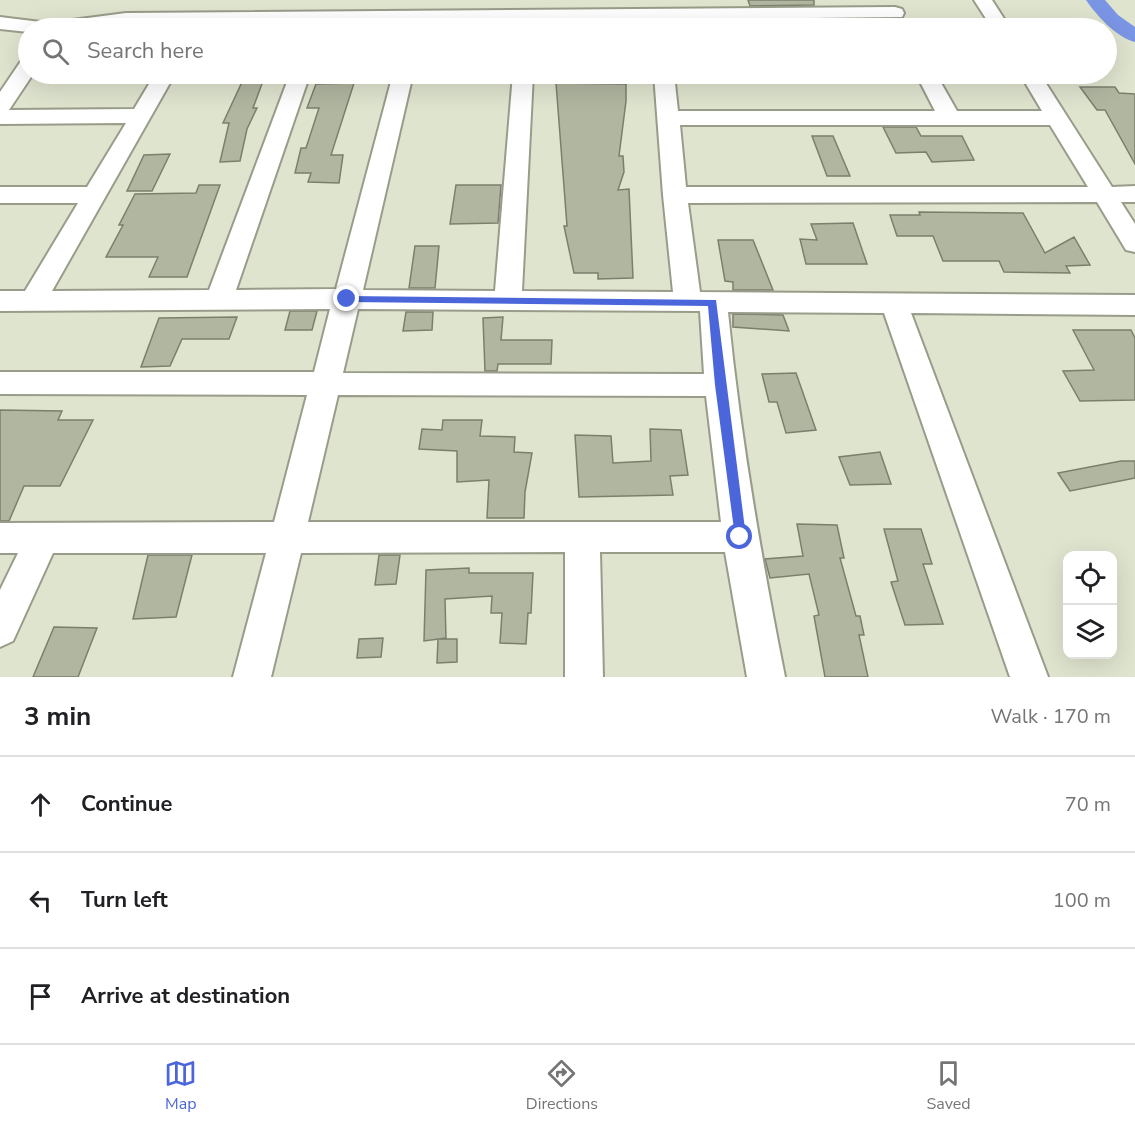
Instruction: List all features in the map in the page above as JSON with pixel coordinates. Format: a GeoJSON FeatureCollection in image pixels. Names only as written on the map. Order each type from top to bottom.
{"type":"FeatureCollection","features":[{"type":"Feature","properties":{"kind":"street"},"geometry":{"type":"LineString","coordinates":[[983,0],[995,18]]}},
{"type":"Feature","properties":{"kind":"street"},"geometry":{"type":"LineString","coordinates":[[680,18],[772,6],[896,14]]}},
{"type":"Feature","properties":{"kind":"street"},"geometry":{"type":"LineString","coordinates":[[368,18],[418,14],[480,18]]}},
{"type":"Feature","properties":{"kind":"street"},"geometry":{"type":"LineString","coordinates":[[0,24],[18,26]]}},
{"type":"Feature","properties":{"kind":"street"},"geometry":{"type":"LineString","coordinates":[[0,108],[18,80]]}},
{"type":"Feature","properties":{"kind":"street"},"geometry":{"type":"LineString","coordinates":[[11,306],[95,195],[159,84]]}},
{"type":"Feature","properties":{"kind":"street"},"geometry":{"type":"LineString","coordinates":[[219,300],[296,84]]}},
{"type":"Feature","properties":{"kind":"street"},"geometry":{"type":"LineString","coordinates":[[252,677],[401,84]]}},
{"type":"Feature","properties":{"kind":"street"},"geometry":{"type":"LineString","coordinates":[[508,300],[522,84]]}},
{"type":"Feature","properties":{"kind":"street"},"geometry":{"type":"LineString","coordinates":[[665,84],[675,195],[720,385],[740,537],[766,677]]}},
{"type":"Feature","properties":{"kind":"street"},"geometry":{"type":"LineString","coordinates":[[932,84],[949,117]]}},
{"type":"Feature","properties":{"kind":"street"},"geometry":{"type":"LineString","coordinates":[[1036,84],[1135,244]]}},
{"type":"Feature","properties":{"kind":"street"},"geometry":{"type":"LineString","coordinates":[[0,117],[140,117]]}},
{"type":"Feature","properties":{"kind":"street"},"geometry":{"type":"LineString","coordinates":[[669,118],[1058,118]]}},
{"type":"Feature","properties":{"kind":"street"},"geometry":{"type":"LineString","coordinates":[[675,195],[1135,194]]}},
{"type":"Feature","properties":{"kind":"street"},"geometry":{"type":"LineString","coordinates":[[0,195],[95,195]]}},
{"type":"Feature","properties":{"kind":"street"},"geometry":{"type":"LineString","coordinates":[[11,306],[347,299],[1135,305]]}},
{"type":"Feature","properties":{"kind":"street"},"geometry":{"type":"LineString","coordinates":[[894,303],[1029,677]]}},
{"type":"Feature","properties":{"kind":"street"},"geometry":{"type":"LineString","coordinates":[[0,383],[720,385]]}},
{"type":"Feature","properties":{"kind":"street"},"geometry":{"type":"LineString","coordinates":[[582,537],[584,677]]}},
{"type":"Feature","properties":{"kind":"street"},"geometry":{"type":"LineString","coordinates":[[0,538],[740,537]]}},
{"type":"Feature","properties":{"kind":"street"},"geometry":{"type":"LineString","coordinates":[[0,629],[43,538]]}},
{"type":"Feature","properties":{"kind":"building"},"geometry":{"type":"Polygon","coordinates":[[[748,0],[814,0],[814,5],[750,6],[748,0]]]}},
{"type":"Feature","properties":{"kind":"building"},"geometry":{"type":"Polygon","coordinates":[[[241,84],[262,84],[253,108],[257,108],[247,129],[240,161],[220,162],[229,123],[223,123],[241,84]]]}},
{"type":"Feature","properties":{"kind":"building"},"geometry":{"type":"Polygon","coordinates":[[[316,84],[354,84],[331,155],[343,155],[339,183],[308,182],[311,173],[295,173],[301,148],[306,148],[319,108],[307,108],[316,84]]]}},
{"type":"Feature","properties":{"kind":"building"},"geometry":{"type":"Polygon","coordinates":[[[556,84],[626,84],[619,156],[623,156],[624,172],[618,190],[629,189],[633,278],[598,279],[598,273],[574,273],[564,226],[567,226],[556,84]]]}},
{"type":"Feature","properties":{"kind":"building"},"geometry":{"type":"Polygon","coordinates":[[[1080,87],[1115,87],[1119,93],[1135,94],[1135,164],[1105,110],[1097,110],[1080,87]]]}},
{"type":"Feature","properties":{"kind":"building"},"geometry":{"type":"Polygon","coordinates":[[[883,127],[916,127],[921,136],[962,136],[974,160],[932,162],[926,152],[896,153],[883,127]]]}},
{"type":"Feature","properties":{"kind":"building"},"geometry":{"type":"Polygon","coordinates":[[[812,136],[833,136],[850,176],[827,176],[812,136]]]}},
{"type":"Feature","properties":{"kind":"building"},"geometry":{"type":"Polygon","coordinates":[[[170,154],[152,191],[127,191],[144,155],[170,154]]]}},
{"type":"Feature","properties":{"kind":"building"},"geometry":{"type":"Polygon","coordinates":[[[199,185],[220,185],[187,277],[149,277],[158,257],[106,257],[123,225],[119,225],[135,194],[196,193],[199,185]]]}},
{"type":"Feature","properties":{"kind":"building"},"geometry":{"type":"Polygon","coordinates":[[[456,185],[501,185],[498,223],[450,224],[456,185]]]}},
{"type":"Feature","properties":{"kind":"building"},"geometry":{"type":"Polygon","coordinates":[[[919,212],[1023,213],[1045,253],[1074,237],[1090,265],[1066,266],[1070,273],[1004,272],[999,261],[943,261],[933,236],[897,236],[890,215],[920,215],[919,212]]]}},
{"type":"Feature","properties":{"kind":"building"},"geometry":{"type":"Polygon","coordinates":[[[853,223],[867,264],[806,264],[800,239],[817,240],[811,224],[853,223]]]}},
{"type":"Feature","properties":{"kind":"building"},"geometry":{"type":"Polygon","coordinates":[[[718,240],[753,240],[773,290],[733,290],[733,282],[725,281],[718,240]]]}},
{"type":"Feature","properties":{"kind":"building"},"geometry":{"type":"Polygon","coordinates":[[[415,246],[439,246],[435,288],[409,288],[415,246]]]}},
{"type":"Feature","properties":{"kind":"building"},"geometry":{"type":"Polygon","coordinates":[[[290,311],[317,311],[312,330],[285,330],[290,311]]]}},
{"type":"Feature","properties":{"kind":"building"},"geometry":{"type":"Polygon","coordinates":[[[406,312],[433,312],[432,330],[403,331],[406,312]]]}},
{"type":"Feature","properties":{"kind":"building"},"geometry":{"type":"Polygon","coordinates":[[[733,314],[783,315],[789,331],[733,327],[733,314]]]}},
{"type":"Feature","properties":{"kind":"building"},"geometry":{"type":"Polygon","coordinates":[[[237,317],[229,339],[182,339],[170,366],[141,367],[159,318],[237,317]]]}},
{"type":"Feature","properties":{"kind":"building"},"geometry":{"type":"Polygon","coordinates":[[[503,317],[501,340],[552,340],[551,364],[498,364],[497,371],[485,371],[483,318],[503,317]]]}},
{"type":"Feature","properties":{"kind":"building"},"geometry":{"type":"Polygon","coordinates":[[[1073,330],[1131,330],[1135,338],[1135,400],[1080,401],[1063,371],[1094,370],[1073,330]]]}},
{"type":"Feature","properties":{"kind":"building"},"geometry":{"type":"Polygon","coordinates":[[[796,373],[816,430],[786,433],[777,402],[769,402],[762,374],[796,373]]]}},
{"type":"Feature","properties":{"kind":"building"},"geometry":{"type":"Polygon","coordinates":[[[0,410],[62,411],[58,420],[93,420],[60,486],[24,486],[9,521],[0,521],[0,410]]]}},
{"type":"Feature","properties":{"kind":"building"},"geometry":{"type":"Polygon","coordinates":[[[443,420],[482,420],[480,436],[515,437],[514,452],[532,453],[525,492],[524,518],[487,518],[489,480],[457,482],[457,451],[419,449],[422,429],[442,430],[443,420]]]}},
{"type":"Feature","properties":{"kind":"building"},"geometry":{"type":"Polygon","coordinates":[[[650,429],[681,430],[688,475],[670,476],[673,495],[579,497],[575,435],[611,436],[613,463],[651,461],[650,429]]]}},
{"type":"Feature","properties":{"kind":"building"},"geometry":{"type":"Polygon","coordinates":[[[880,452],[891,484],[850,485],[839,457],[880,452]]]}},
{"type":"Feature","properties":{"kind":"building"},"geometry":{"type":"Polygon","coordinates":[[[1121,461],[1135,461],[1135,478],[1070,491],[1058,473],[1121,461]]]}},
{"type":"Feature","properties":{"kind":"building"},"geometry":{"type":"Polygon","coordinates":[[[797,524],[837,525],[844,558],[840,558],[856,616],[860,616],[864,635],[859,635],[868,677],[825,677],[814,616],[819,615],[809,574],[770,578],[765,559],[803,556],[797,524]]]}},
{"type":"Feature","properties":{"kind":"building"},"geometry":{"type":"Polygon","coordinates":[[[884,529],[921,529],[932,564],[923,564],[943,624],[905,625],[891,582],[898,581],[884,529]]]}},
{"type":"Feature","properties":{"kind":"building"},"geometry":{"type":"Polygon","coordinates":[[[148,555],[192,555],[176,617],[133,619],[148,555]]]}},
{"type":"Feature","properties":{"kind":"building"},"geometry":{"type":"Polygon","coordinates":[[[379,555],[400,555],[396,584],[375,585],[379,555]]]}},
{"type":"Feature","properties":{"kind":"building"},"geometry":{"type":"Polygon","coordinates":[[[469,568],[469,573],[533,573],[531,613],[528,613],[526,644],[500,643],[502,613],[491,613],[492,596],[445,599],[446,638],[424,641],[426,570],[469,568]]]}},
{"type":"Feature","properties":{"kind":"building"},"geometry":{"type":"Polygon","coordinates":[[[54,627],[97,628],[78,677],[33,677],[54,627]]]}},
{"type":"Feature","properties":{"kind":"building"},"geometry":{"type":"Polygon","coordinates":[[[383,638],[381,657],[357,658],[359,639],[383,638]]]}},
{"type":"Feature","properties":{"kind":"building"},"geometry":{"type":"Polygon","coordinates":[[[438,639],[457,639],[457,662],[437,663],[438,639]]]}},
{"type":"Feature","properties":{"kind":"waterway"},"geometry":{"type":"LineString","coordinates":[[1095,0],[1111,18]]}},
{"type":"Feature","properties":{"kind":"waterway"},"geometry":{"type":"LineString","coordinates":[[1117,23],[1135,36]]}},
{"type":"Feature","properties":{"kind":"route"},"geometry":{"type":"LineString","coordinates":[[347,299],[713,303],[720,385],[740,537]]}}]}
